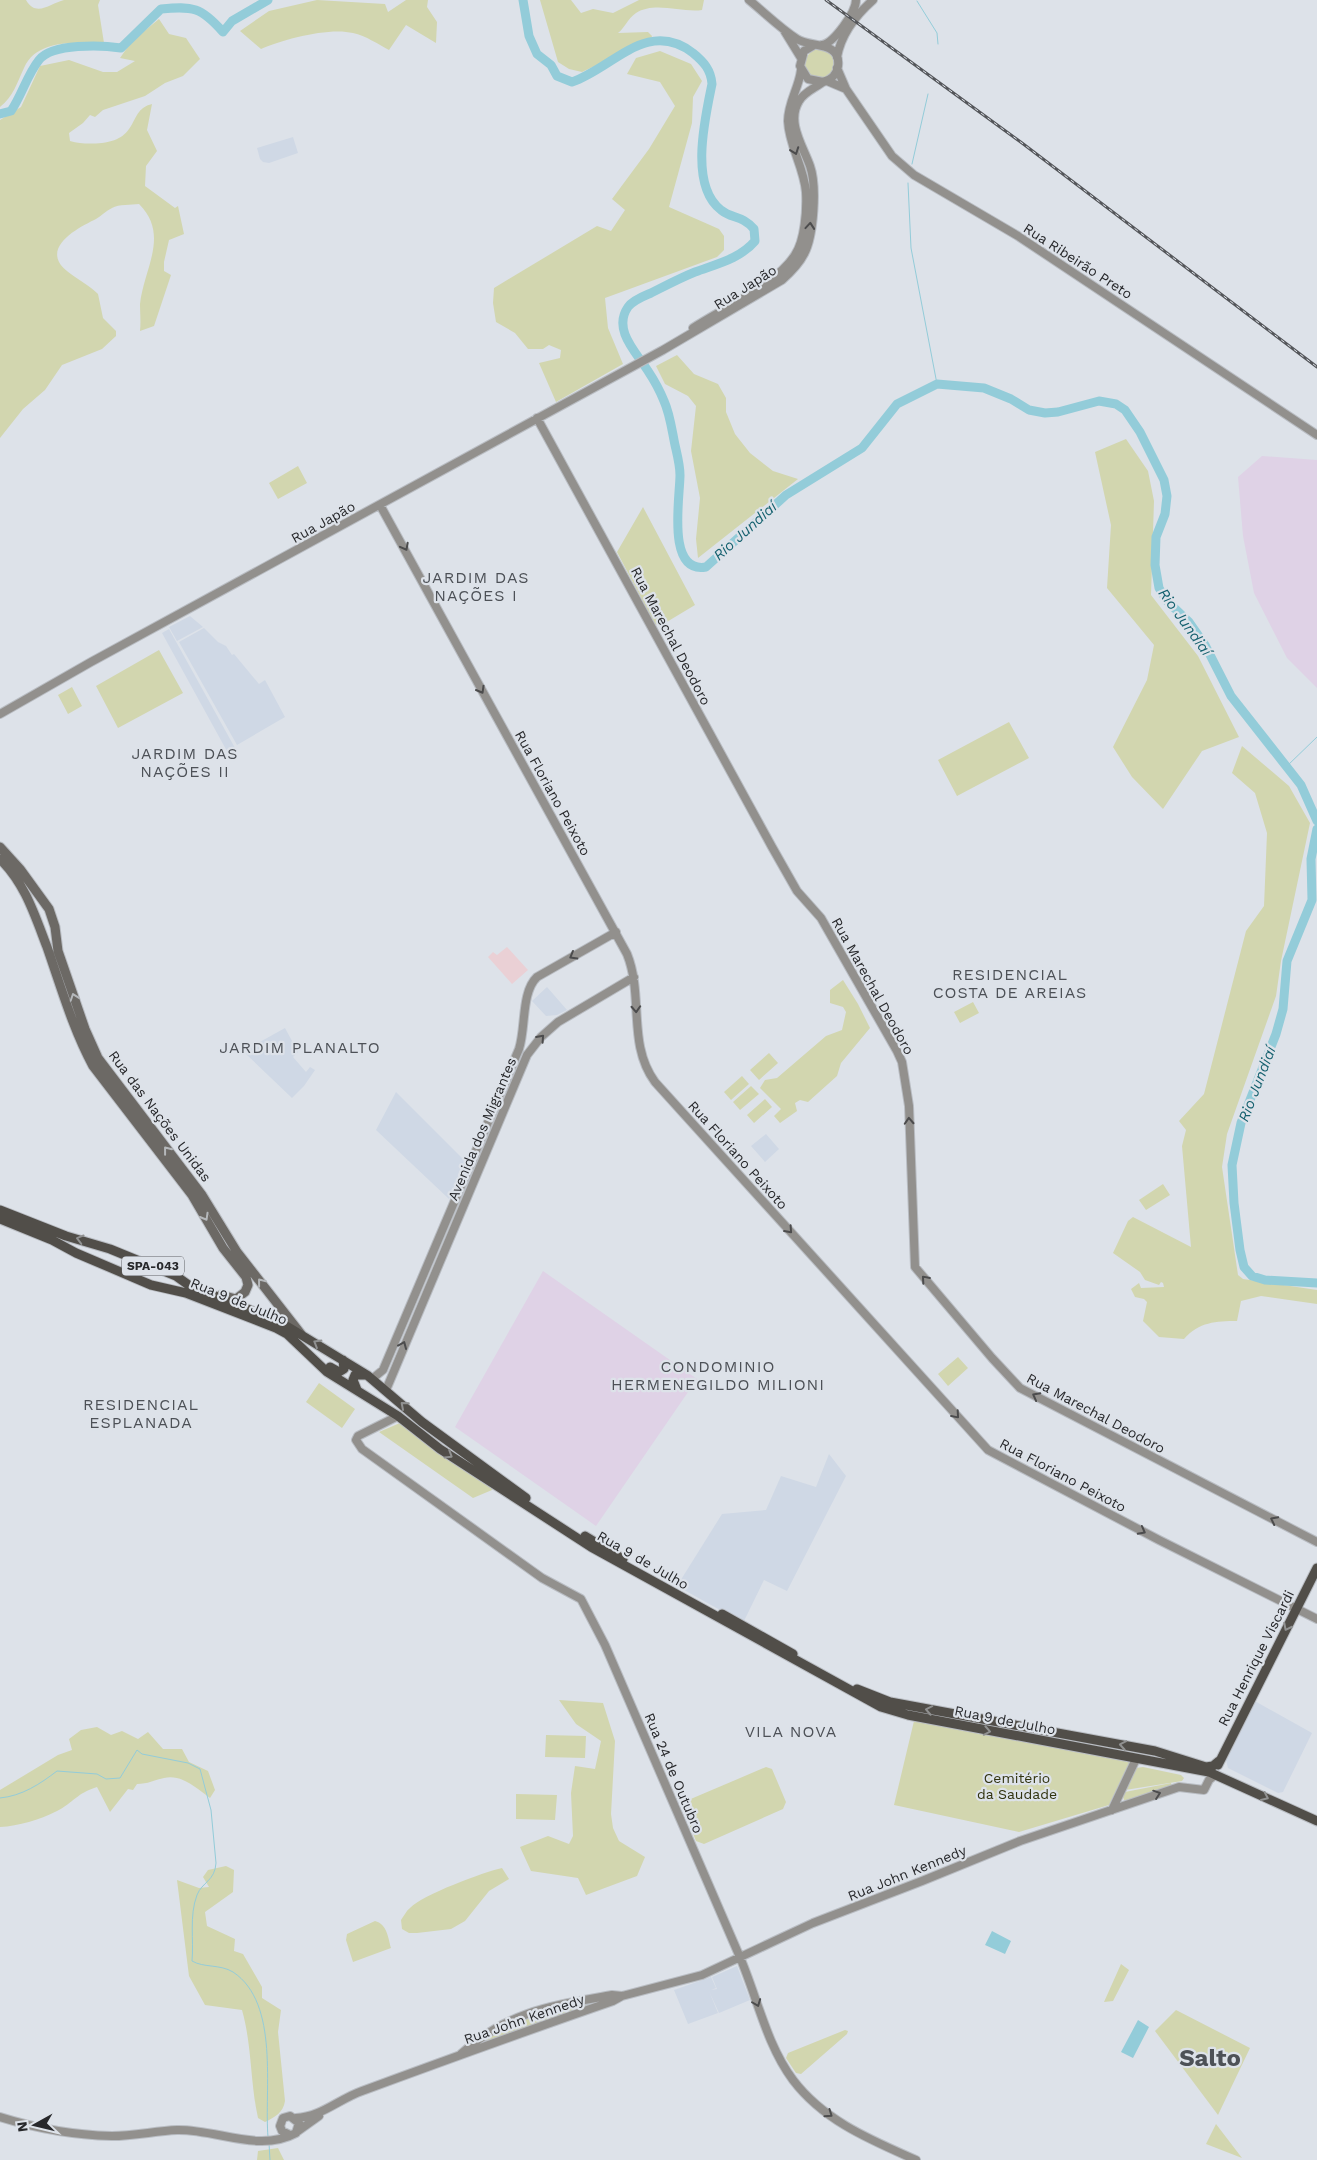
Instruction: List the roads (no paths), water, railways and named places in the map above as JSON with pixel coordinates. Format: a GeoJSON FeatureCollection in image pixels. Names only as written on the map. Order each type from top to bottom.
{"type":"FeatureCollection","features":[{"type":"Feature","properties":{"kind":"main road","name":"Rua das Nações Unidas"},"geometry":{"type":"LineString","coordinates":[[0,848],[20,869],[46,905],[55,927],[58,951],[85,1030],[98,1058],[202,1195],[238,1252],[301,1334]]}},
{"type":"Feature","properties":{"kind":"main road","name":"Rua das Nações Unidas"},"geometry":{"type":"LineString","coordinates":[[0,859],[15,876],[35,913],[82,1043],[93,1066],[192,1195],[223,1248],[248,1281],[245,1292],[236,1299],[203,1290]]}},
{"type":"Feature","properties":{"kind":"main road"},"geometry":{"type":"LineString","coordinates":[[35,913],[40,907],[46,905]]}},
{"type":"Feature","properties":{"kind":"main road"},"geometry":{"type":"LineString","coordinates":[[40,930],[49,932],[55,927]]}},
{"type":"Feature","properties":{"kind":"main road","name":"Rua 9 de Julho"},"geometry":{"type":"LineString","coordinates":[[0,1210],[66,1236],[110,1249],[150,1265],[190,1286],[280,1322],[369,1377],[442,1437],[547,1514],[645,1572],[859,1690],[890,1702],[1063,1733],[1181,1757],[1212,1774],[1317,1821]]}},
{"type":"Feature","properties":{"kind":"main road","name":"Rua 9 de Julho"},"geometry":{"type":"LineString","coordinates":[[0,1219],[144,1282],[186,1293],[287,1334],[327,1372],[398,1416],[440,1449],[598,1552],[761,1643],[890,1711],[1212,1774]]}},
{"type":"Feature","properties":{"kind":"main road"},"geometry":{"type":"LineString","coordinates":[[104,1264],[101,1255],[110,1249]]}},
{"type":"Feature","properties":{"kind":"main road"},"geometry":{"type":"LineString","coordinates":[[144,1282],[149,1274],[150,1265]]}},
{"type":"Feature","properties":{"kind":"main road"},"geometry":{"type":"LineString","coordinates":[[287,1334],[296,1337],[321,1361],[336,1371],[339,1372],[344,1369],[343,1360]]}},
{"type":"Feature","properties":{"kind":"main road"},"geometry":{"type":"LineString","coordinates":[[357,1390],[353,1380],[355,1375],[369,1377]]}},
{"type":"Feature","properties":{"kind":"main road"},"geometry":{"type":"LineString","coordinates":[[366,1397],[382,1398],[386,1390]]}},
{"type":"Feature","properties":{"kind":"main road"},"geometry":{"type":"LineString","coordinates":[[412,1427],[433,1438],[440,1439],[442,1437]]}},
{"type":"Feature","properties":{"kind":"main road"},"geometry":{"type":"LineString","coordinates":[[598,1552],[604,1550],[645,1572]]}},
{"type":"Feature","properties":{"kind":"main road","name":"Rua Henrique Viscardi"},"geometry":{"type":"LineString","coordinates":[[1212,1774],[1217,1768],[1317,1568]]}},
{"type":"Feature","properties":{"kind":"main road"},"geometry":{"type":"LineString","coordinates":[[761,1643],[767,1640],[799,1657]]}},
{"type":"Feature","properties":{"kind":"main road"},"geometry":{"type":"LineString","coordinates":[[1136,1759],[1146,1754],[1170,1759],[1181,1757]]}},
{"type":"Feature","properties":{"kind":"street"},"geometry":{"type":"LineString","coordinates":[[749,0],[797,39],[830,48],[837,57]]}},
{"type":"Feature","properties":{"kind":"street"},"geometry":{"type":"LineString","coordinates":[[800,58],[804,51],[831,42],[854,11],[856,0]]}},
{"type":"Feature","properties":{"kind":"street"},"geometry":{"type":"LineString","coordinates":[[837,57],[843,38],[859,14],[873,0]]}},
{"type":"Feature","properties":{"kind":"street"},"geometry":{"type":"LineString","coordinates":[[781,26],[800,58],[801,70],[808,80],[825,82],[846,89]]}},
{"type":"Feature","properties":{"kind":"street","name":"Rua Ribeirão Preto"},"geometry":{"type":"LineString","coordinates":[[837,57],[837,68],[846,89],[892,156],[914,174],[1018,236],[1317,435]]}},
{"type":"Feature","properties":{"kind":"street"},"geometry":{"type":"LineString","coordinates":[[825,82],[833,76],[837,68]]}},
{"type":"Feature","properties":{"kind":"street","name":"Rua Japão"},"geometry":{"type":"LineString","coordinates":[[656,352],[672,340],[779,274],[796,254],[801,241],[806,192],[801,169],[791,140],[788,108],[800,78],[801,70]]}},
{"type":"Feature","properties":{"kind":"street","name":"Rua Japão"},"geometry":{"type":"LineString","coordinates":[[0,714],[91,662],[614,376],[775,285],[796,267],[809,241],[813,177],[798,138],[795,110],[803,95],[825,82]]}},
{"type":"Feature","properties":{"kind":"street","name":"Rua Marechal Deodoro"},"geometry":{"type":"LineString","coordinates":[[537,418],[772,847],[797,891],[822,918],[902,1062],[909,1106],[915,1268],[1020,1388],[1317,1542]]}},
{"type":"Feature","properties":{"kind":"street","name":"Rua Floriano Peixoto"},"geometry":{"type":"LineString","coordinates":[[380,504],[627,954],[634,977],[638,1041],[644,1064],[655,1082],[988,1450],[1193,1557],[1317,1618]]}},
{"type":"Feature","properties":{"kind":"street","name":"Avenida dos Migrantes"},"geometry":{"type":"LineString","coordinates":[[369,1377],[383,1370],[479,1145],[522,1039],[530,985],[537,977],[616,932]]}},
{"type":"Feature","properties":{"kind":"street","name":"Avenida dos Migrantes"},"geometry":{"type":"LineString","coordinates":[[386,1390],[426,1291],[527,1055],[541,1037],[558,1022],[634,977]]}},
{"type":"Feature","properties":{"kind":"street"},"geometry":{"type":"LineString","coordinates":[[486,1126],[487,1134],[493,1132]]}},
{"type":"Feature","properties":{"kind":"street"},"geometry":{"type":"LineString","coordinates":[[479,1145],[485,1145],[486,1151]]}},
{"type":"Feature","properties":{"kind":"street","name":"Avenida dos Migrantes"},"geometry":{"type":"LineString","coordinates":[[453,1227],[454,1219],[472,1176],[469,1169]]}},
{"type":"Feature","properties":{"kind":"street","name":"Avenida dos Migrantes"},"geometry":{"type":"LineString","coordinates":[[426,1291],[439,1254],[437,1250],[434,1251]]}},
{"type":"Feature","properties":{"kind":"street","name":"Rua 24 de Outubro"},"geometry":{"type":"LineString","coordinates":[[398,1416],[358,1436],[356,1440],[362,1449],[495,1546],[542,1578],[578,1596],[586,1604],[606,1645],[740,1957],[779,2055],[794,2080],[815,2104],[846,2127],[916,2160]]}},
{"type":"Feature","properties":{"kind":"street"},"geometry":{"type":"LineString","coordinates":[[1112,1810],[1136,1759]]}},
{"type":"Feature","properties":{"kind":"street","name":"Rua John Kennedy"},"geometry":{"type":"LineString","coordinates":[[296,2118],[314,2116],[355,2094],[460,2054],[614,2001],[622,1996],[679,1982],[740,1957],[813,1923],[913,1885],[1020,1841],[1179,1787],[1204,1790],[1212,1774]]}},
{"type":"Feature","properties":{"kind":"street"},"geometry":{"type":"LineString","coordinates":[[1119,1794],[1120,1800],[1127,1804]]}},
{"type":"Feature","properties":{"kind":"street","name":"Rua John Kennedy"},"geometry":{"type":"LineString","coordinates":[[460,2054],[480,2038],[534,2010],[612,1995],[622,1996]]}},
{"type":"Feature","properties":{"kind":"street","name":"Rua John Kennedy"},"geometry":{"type":"LineString","coordinates":[[298,2131],[325,2111]]}},
{"type":"Feature","properties":{"kind":"street"},"geometry":{"type":"LineString","coordinates":[[0,2116],[34,2126],[97,2135],[131,2135],[177,2130],[268,2140],[290,2135],[298,2131],[299,2125],[296,2118],[286,2117],[268,2140]]}},
{"type":"Feature","properties":{"kind":"street"},"geometry":{"type":"LineString","coordinates":[[280,2126],[282,2131],[290,2135]]}},
{"type":"Feature","properties":{"kind":"water"},"geometry":{"type":"Polygon","coordinates":[[[992,1931],[1011,1941],[1005,1954],[985,1945],[992,1931]]]}},
{"type":"Feature","properties":{"kind":"water"},"geometry":{"type":"Polygon","coordinates":[[[1138,2020],[1149,2027],[1133,2058],[1121,2052],[1138,2020]]]}},
{"type":"Feature","properties":{"kind":"waterway","name":"Rio Jundiaí"},"geometry":{"type":"LineString","coordinates":[[0,114],[11,111],[31,72],[45,54],[78,46],[121,48],[161,9],[189,8],[196,10],[209,17],[223,32],[232,21],[268,0]]}},
{"type":"Feature","properties":{"kind":"waterway","name":"Rio Jundiaí"},"geometry":{"type":"LineString","coordinates":[[523,0],[529,36],[537,54],[551,65],[557,76],[572,82],[631,49],[645,43],[660,41],[676,44],[693,53],[704,63],[710,75],[712,84],[703,132],[702,151],[702,169],[705,185],[711,199],[721,210],[745,221],[754,229],[755,241],[735,257],[689,274],[636,300],[628,307],[623,324],[624,333],[657,386],[669,417],[680,467],[678,532],[680,547],[685,559],[693,566],[706,567],[786,495],[862,448],[897,404],[937,384],[984,388],[1011,399],[1029,410],[1045,413],[1058,412],[1099,401],[1116,404],[1125,410],[1140,432],[1164,480],[1167,496],[1165,514],[1156,537],[1155,565],[1159,588],[1167,601],[1189,622],[1205,645],[1231,696],[1301,785],[1317,821]]}},
{"type":"Feature","properties":{"kind":"waterway"},"geometry":{"type":"LineString","coordinates":[[917,1],[937,33],[938,44]]}},
{"type":"Feature","properties":{"kind":"waterway"},"geometry":{"type":"LineString","coordinates":[[912,164],[928,94]]}},
{"type":"Feature","properties":{"kind":"waterway"},"geometry":{"type":"LineString","coordinates":[[908,183],[911,248],[937,384]]}},
{"type":"Feature","properties":{"kind":"waterway"},"geometry":{"type":"LineString","coordinates":[[1286,767],[1317,737]]}},
{"type":"Feature","properties":{"kind":"waterway","name":"Rio Jundiaí"},"geometry":{"type":"LineString","coordinates":[[1317,829],[1311,859],[1312,900],[1287,961],[1283,1009],[1276,1034],[1241,1123],[1232,1165],[1234,1203],[1244,1267],[1252,1276],[1265,1280],[1317,1283]]}},
{"type":"Feature","properties":{"kind":"waterway"},"geometry":{"type":"LineString","coordinates":[[0,1798],[16,1795],[30,1789],[57,1771],[97,1774],[106,1779],[120,1778],[137,1750],[142,1754],[188,1763],[200,1769],[211,1810],[216,1863],[211,1878],[197,1895],[193,1911],[192,1961],[233,1972],[248,1986],[258,2004],[264,2025],[267,2048],[268,2137]]}},
{"type":"Feature","properties":{"kind":"waterway"},"geometry":{"type":"LineString","coordinates":[[269,2143],[270,2160]]}},
{"type":"Feature","properties":{"kind":"railway"},"geometry":{"type":"LineString","coordinates":[[826,0],[1022,143],[1317,367]]}},
{"type":"Feature","properties":{"kind":"district","name":"JARDIM DAS NAÇÕES I"},"geometry":{"type":"Point","coordinates":[476,586]}},
{"type":"Feature","properties":{"kind":"district","name":"JARDIM DAS NAÇÕES II"},"geometry":{"type":"Point","coordinates":[185,762]}},
{"type":"Feature","properties":{"kind":"district","name":"RESIDENCIAL COSTA DE AREIAS"},"geometry":{"type":"Point","coordinates":[1010,983]}},
{"type":"Feature","properties":{"kind":"district","name":"JARDIM PLANALTO"},"geometry":{"type":"Point","coordinates":[300,1047]}},
{"type":"Feature","properties":{"kind":"district","name":"CONDOMINIO HERMENEGILDO MILIONI"},"geometry":{"type":"Point","coordinates":[718,1375]}},
{"type":"Feature","properties":{"kind":"district","name":"RESIDENCIAL ESPLANADA"},"geometry":{"type":"Point","coordinates":[141,1413]}},
{"type":"Feature","properties":{"kind":"district","name":"VILA NOVA"},"geometry":{"type":"Point","coordinates":[791,1731]}},
{"type":"Feature","properties":{"kind":"district","name":"Salto"},"geometry":{"type":"Point","coordinates":[1210,2058]}},
{"type":"Feature","properties":{"kind":"park label","name":"Cemitério da Saudade"},"geometry":{"type":"Point","coordinates":[1017,1786]}}]}
